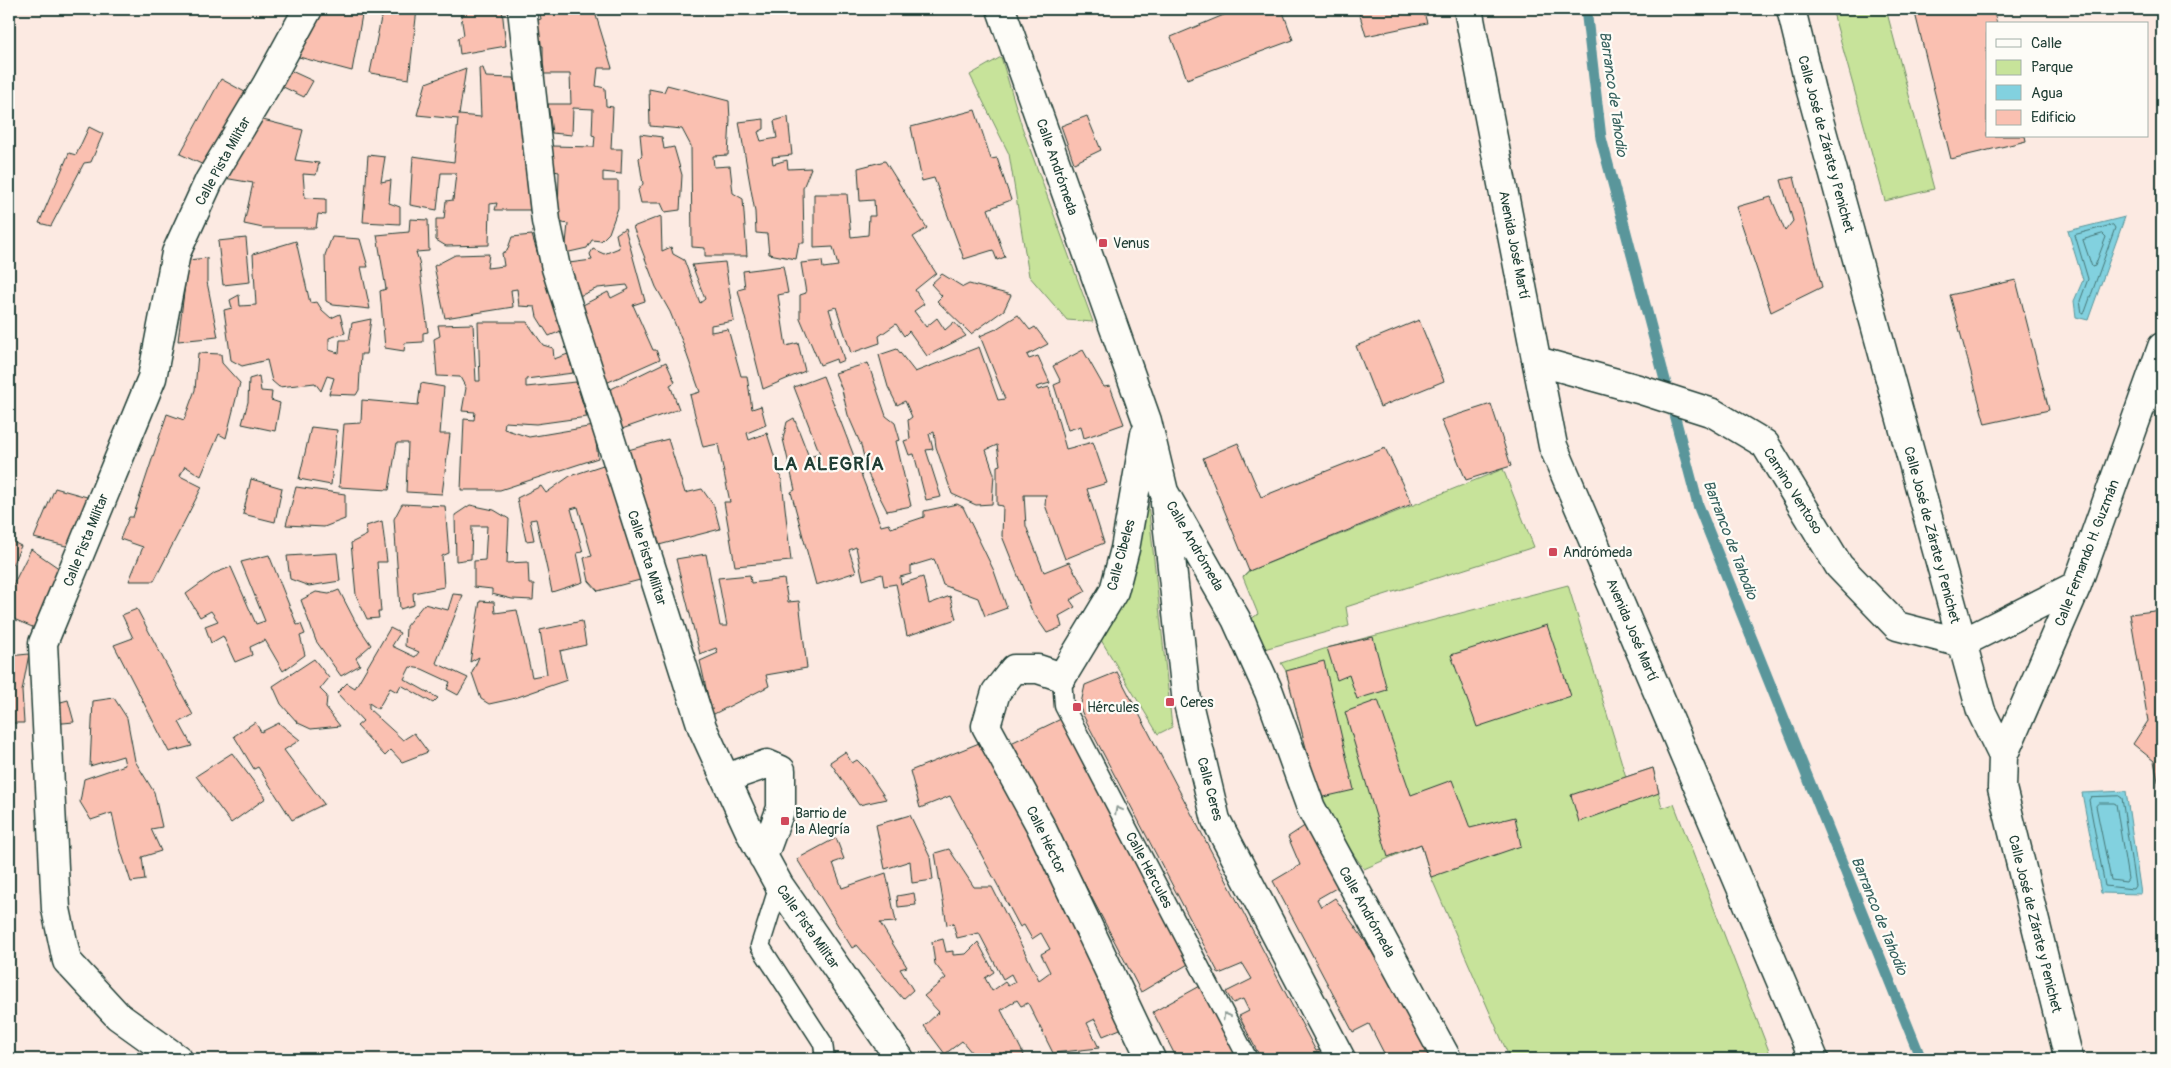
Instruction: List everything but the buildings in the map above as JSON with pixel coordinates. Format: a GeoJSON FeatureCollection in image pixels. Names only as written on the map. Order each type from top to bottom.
{"type":"FeatureCollection","features":[{"type":"Feature","properties":{"kind":"street","name":"Calle Pista Militar"},"geometry":{"type":"LineString","coordinates":[[178,1059],[118,1016],[67,962],[56,909],[43,643],[152,378],[176,253],[209,181],[308,9]]}},
{"type":"Feature","properties":{"kind":"street","name":"Calle Pista Militar"},"geometry":{"type":"LineString","coordinates":[[522,9],[546,221],[556,268],[678,657],[702,727],[751,834],[779,885],[900,1059]]}},
{"type":"Feature","properties":{"kind":"street","name":"Calle Andrómeda"},"geometry":{"type":"LineString","coordinates":[[1001,9],[1147,421],[1164,492],[1236,619],[1269,692],[1311,808],[1447,1059]]}},
{"type":"Feature","properties":{"kind":"street","name":"Avenida José Martí"},"geometry":{"type":"LineString","coordinates":[[1468,9],[1553,446],[1814,1059]]}},
{"type":"Feature","properties":{"kind":"street","name":"Calle José de Zárate y Penichet"},"geometry":{"type":"LineString","coordinates":[[1791,9],[1816,110],[1981,711],[2003,756],[2002,788],[2069,1059]]}},
{"type":"Feature","properties":{"kind":"street","name":"Calle Fernando H. Guzmán"},"geometry":{"type":"LineString","coordinates":[[2003,756],[2078,585],[2162,347]]}},
{"type":"Feature","properties":{"kind":"street","name":"Camino Ventoso"},"geometry":{"type":"LineString","coordinates":[[1537,361],[1638,389],[1713,413],[1764,444],[1839,566],[1897,626],[1962,643]]}},
{"type":"Feature","properties":{"kind":"street","name":"Calle Cibeles"},"geometry":{"type":"LineString","coordinates":[[1062,677],[1114,591],[1125,549],[1147,421]]}},
{"type":"Feature","properties":{"kind":"street","name":"Calle Ceres"},"geometry":{"type":"LineString","coordinates":[[1164,492],[1186,695],[1216,820],[1341,1059]]}},
{"type":"Feature","properties":{"kind":"street"},"geometry":{"type":"LineString","coordinates":[[1962,643],[2078,585]]}},
{"type":"Feature","properties":{"kind":"street","name":"Calle Héctor"},"geometry":{"type":"LineString","coordinates":[[1062,677],[1038,669],[1014,669],[996,692],[986,726],[1040,825],[1151,1059]]}},
{"type":"Feature","properties":{"kind":"street"},"geometry":{"type":"LineString","coordinates":[[726,778],[767,764],[781,770],[781,808],[763,857]]}},
{"type":"Feature","properties":{"kind":"lane","name":"Calle Hércules"},"geometry":{"type":"LineString","coordinates":[[1062,677],[1064,706],[1248,1059]]}},
{"type":"Feature","properties":{"kind":"lane"},"geometry":{"type":"LineString","coordinates":[[779,885],[760,946],[779,979],[823,1043],[825,1059]]}},
{"type":"Feature","properties":{"kind":"green space"},"geometry":{"type":"Polygon","coordinates":[[[1832,9],[1886,9],[1934,189],[1885,201],[1832,9]]]}},
{"type":"Feature","properties":{"kind":"green space"},"geometry":{"type":"Polygon","coordinates":[[[1001,57],[1022,127],[1093,322],[1067,320],[1029,276],[1009,154],[970,75],[1001,57]]]}},
{"type":"Feature","properties":{"kind":"green space"},"geometry":{"type":"Polygon","coordinates":[[[1503,469],[1534,547],[1346,607],[1349,626],[1264,649],[1251,619],[1258,614],[1243,577],[1249,571],[1503,469]]]}},
{"type":"Feature","properties":{"kind":"green space"},"geometry":{"type":"Polygon","coordinates":[[[1141,504],[1148,504],[1172,727],[1158,734],[1101,640],[1122,592],[1141,504]]]}},
{"type":"Feature","properties":{"kind":"green space"},"geometry":{"type":"Polygon","coordinates":[[[1568,585],[1626,777],[1653,768],[1662,808],[1674,804],[1772,1059],[1510,1059],[1431,877],[1421,844],[1364,869],[1337,831],[1319,798],[1286,671],[1281,663],[1327,648],[1568,585]]]}},
{"type":"Feature","properties":{"kind":"water"},"geometry":{"type":"Polygon","coordinates":[[[2125,217],[2088,320],[2076,317],[2074,301],[2083,280],[2068,231],[2125,217]]]}},
{"type":"Feature","properties":{"kind":"water"},"geometry":{"type":"Polygon","coordinates":[[[2126,791],[2141,894],[2101,893],[2082,793],[2126,791]]]}},
{"type":"Feature","properties":{"kind":"waterway","name":"Barranco de Tahodio"},"geometry":{"type":"LineString","coordinates":[[1586,9],[1601,138],[1698,505],[1921,1059]]}},
{"type":"Feature","properties":{"kind":"place","name":"Venus"},"geometry":{"type":"Point","coordinates":[1103,243]}},
{"type":"Feature","properties":{"kind":"place","name":"Andrómeda"},"geometry":{"type":"Point","coordinates":[1553,552]}},
{"type":"Feature","properties":{"kind":"place","name":"Ceres"},"geometry":{"type":"Point","coordinates":[1170,702]}},
{"type":"Feature","properties":{"kind":"place","name":"Hércules"},"geometry":{"type":"Point","coordinates":[1077,707]}},
{"type":"Feature","properties":{"kind":"place","name":"Barrio de la Alegría"},"geometry":{"type":"Point","coordinates":[785,821]}},
{"type":"Feature","properties":{"kind":"district","name":"LA ALEGRÍA"},"geometry":{"type":"Point","coordinates":[829,464]}}]}
